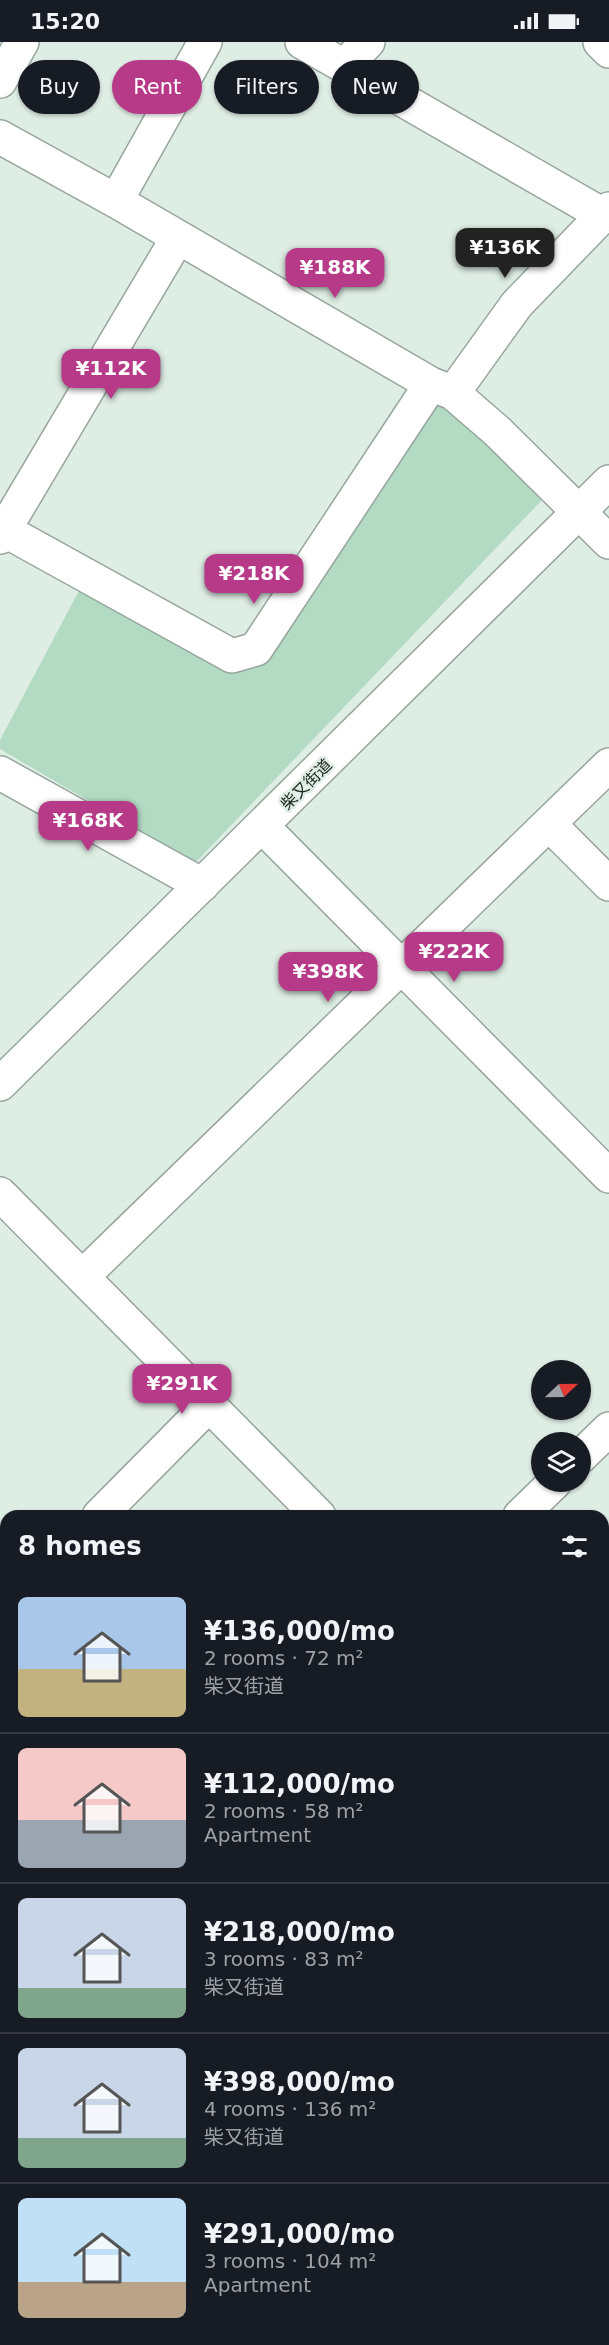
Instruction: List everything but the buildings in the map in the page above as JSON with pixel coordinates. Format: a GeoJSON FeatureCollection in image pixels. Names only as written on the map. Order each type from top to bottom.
{"type":"FeatureCollection","features":[{"type":"Feature","properties":{"kind":"street"},"geometry":{"type":"LineString","coordinates":[[0,81],[22,42]]}},
{"type":"Feature","properties":{"kind":"street"},"geometry":{"type":"LineString","coordinates":[[116,201],[205,42]]}},
{"type":"Feature","properties":{"kind":"street"},"geometry":{"type":"LineString","coordinates":[[302,42],[334,60]]}},
{"type":"Feature","properties":{"kind":"street"},"geometry":{"type":"LineString","coordinates":[[350,60],[368,42]]}},
{"type":"Feature","properties":{"kind":"street"},"geometry":{"type":"LineString","coordinates":[[600,42],[609,51]]}},
{"type":"Feature","properties":{"kind":"street"},"geometry":{"type":"LineString","coordinates":[[177,239],[2,534],[231,656],[255,649],[442,388],[517,304],[606,212],[419,108]]}},
{"type":"Feature","properties":{"kind":"street"},"geometry":{"type":"LineString","coordinates":[[0,137],[442,388],[497,431],[609,542]]}},
{"type":"Feature","properties":{"kind":"street","name":"柴又街道"},"geometry":{"type":"LineString","coordinates":[[0,1084],[263,827],[609,482]]}},
{"type":"Feature","properties":{"kind":"street"},"geometry":{"type":"LineString","coordinates":[[83,1276],[609,765]]}},
{"type":"Feature","properties":{"kind":"street"},"geometry":{"type":"LineString","coordinates":[[0,773],[202,885]]}},
{"type":"Feature","properties":{"kind":"street"},"geometry":{"type":"LineString","coordinates":[[549,824],[609,884]]}},
{"type":"Feature","properties":{"kind":"street"},"geometry":{"type":"LineString","coordinates":[[263,827],[609,1176]]}},
{"type":"Feature","properties":{"kind":"street"},"geometry":{"type":"LineString","coordinates":[[0,1194],[313,1510]]}},
{"type":"Feature","properties":{"kind":"street"},"geometry":{"type":"LineString","coordinates":[[105,1510],[208,1406]]}},
{"type":"Feature","properties":{"kind":"street"},"geometry":{"type":"LineString","coordinates":[[591,1447],[609,1430]]}},
{"type":"Feature","properties":{"kind":"street"},"geometry":{"type":"LineString","coordinates":[[526,1510],[545,1492]]}},
{"type":"Feature","properties":{"kind":"green space"},"geometry":{"type":"Polygon","coordinates":[[[434,400],[452,409],[542,500],[195,863],[0,749],[0,740],[82,585],[231,669],[434,400]]]}}]}
